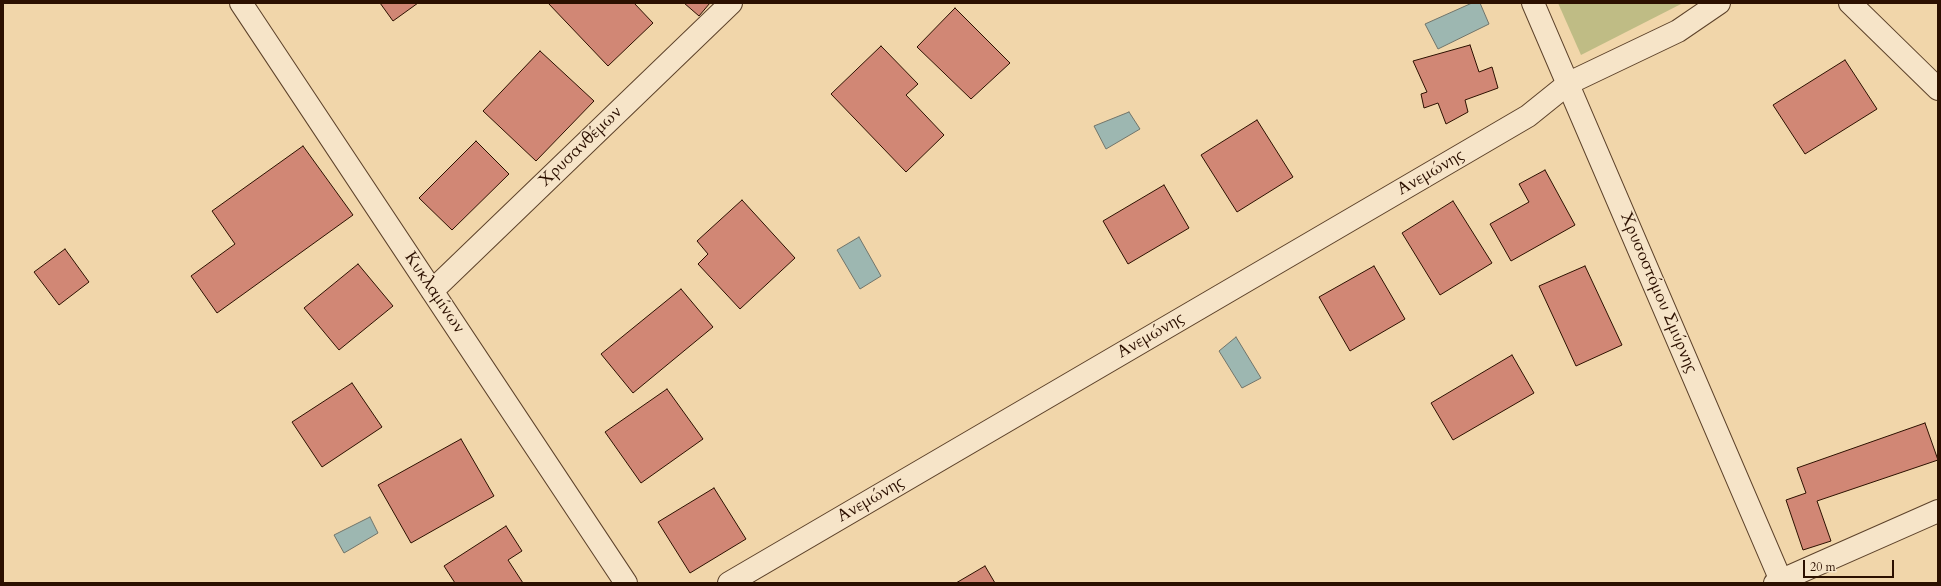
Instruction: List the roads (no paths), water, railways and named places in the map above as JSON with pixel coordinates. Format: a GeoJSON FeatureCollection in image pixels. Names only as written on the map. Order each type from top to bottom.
{"type":"FeatureCollection","features":[{"type":"Feature","properties":{"kind":"street","name":"Κυκλαμίνων"},"geometry":{"type":"LineString","coordinates":[[241,3],[626,583]]}},
{"type":"Feature","properties":{"kind":"street","name":"Χρυσανθέμων"},"geometry":{"type":"LineString","coordinates":[[432,291],[730,3]]}},
{"type":"Feature","properties":{"kind":"street","name":"Χρυσοστόμου Σμύρνης"},"geometry":{"type":"LineString","coordinates":[[1533,3],[1569,83],[1779,582]]}},
{"type":"Feature","properties":{"kind":"street","name":"Ανεμώνης"},"geometry":{"type":"LineString","coordinates":[[729,583],[1528,116],[1569,83],[1678,30],[1719,3]]}},
{"type":"Feature","properties":{"kind":"street"},"geometry":{"type":"LineString","coordinates":[[1850,3],[1938,88]]}},
{"type":"Feature","properties":{"kind":"street"},"geometry":{"type":"LineString","coordinates":[[1779,582],[1938,511]]}},
{"type":"Feature","properties":{"kind":"water"},"geometry":{"type":"Polygon","coordinates":[[[1472,3],[1480,3],[1489,24],[1438,49],[1425,24],[1472,3]]]}},
{"type":"Feature","properties":{"kind":"water"},"geometry":{"type":"Polygon","coordinates":[[[1129,112],[1140,129],[1106,149],[1094,126],[1129,112]]]}},
{"type":"Feature","properties":{"kind":"water"},"geometry":{"type":"Polygon","coordinates":[[[859,237],[881,276],[860,289],[837,250],[859,237]]]}},
{"type":"Feature","properties":{"kind":"water"},"geometry":{"type":"Polygon","coordinates":[[[1236,337],[1261,378],[1242,388],[1219,351],[1236,337]]]}},
{"type":"Feature","properties":{"kind":"water"},"geometry":{"type":"Polygon","coordinates":[[[370,517],[378,533],[344,553],[334,535],[370,517]]]}}]}
